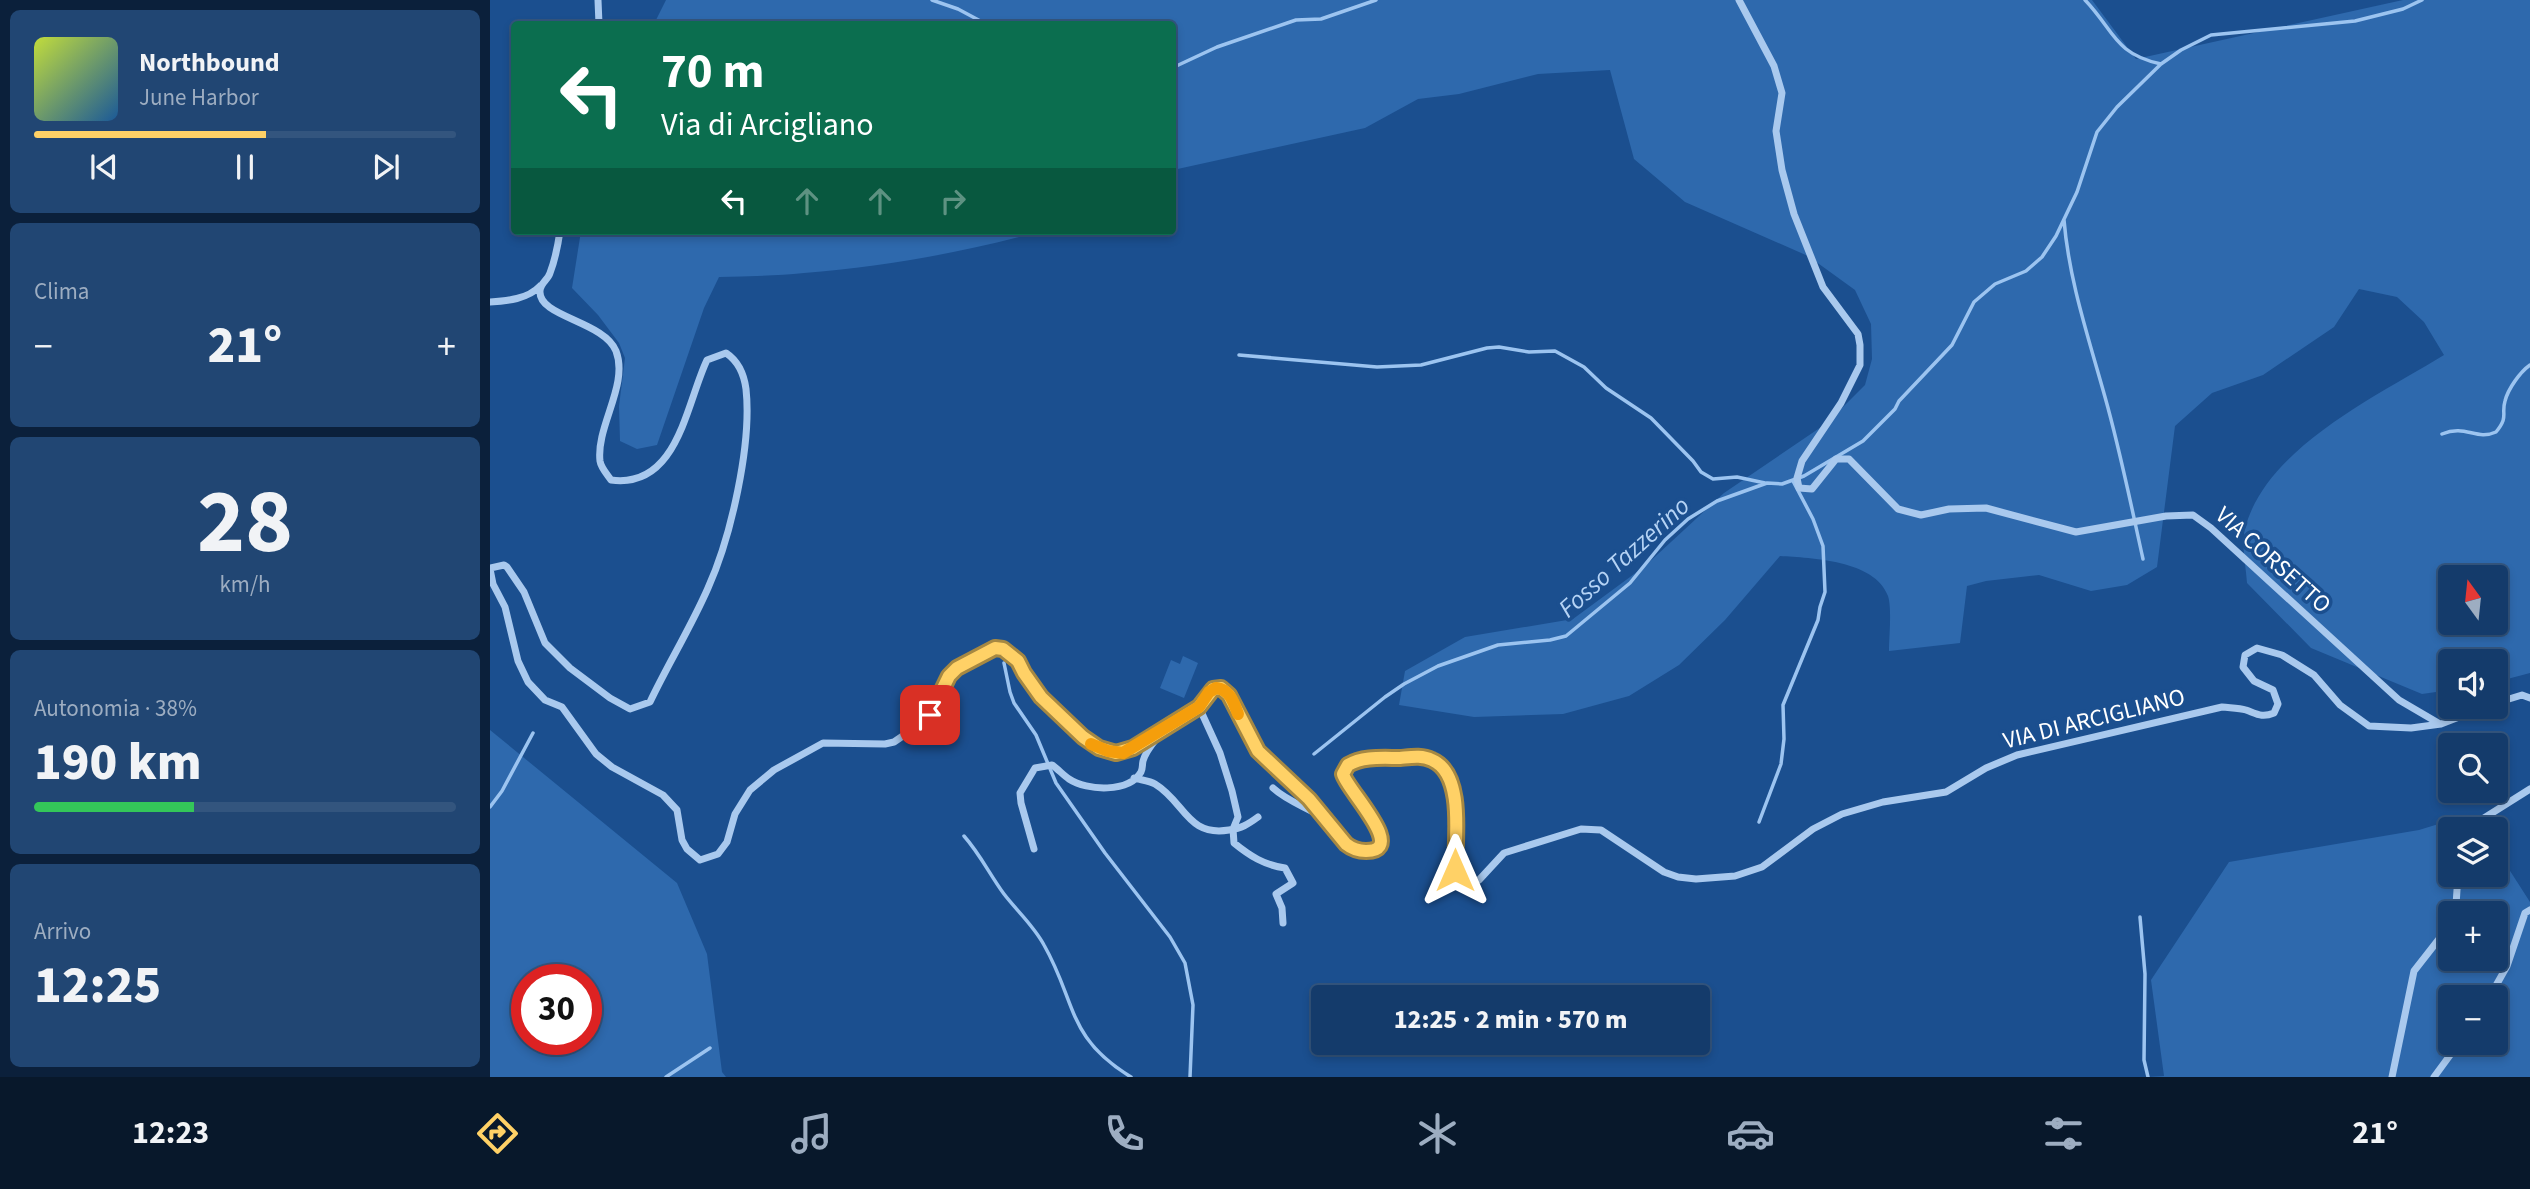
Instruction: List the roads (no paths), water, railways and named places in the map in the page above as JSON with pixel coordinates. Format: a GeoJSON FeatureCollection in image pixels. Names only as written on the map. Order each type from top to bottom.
{"type":"FeatureCollection","features":[{"type":"Feature","properties":{"kind":"street"},"geometry":{"type":"LineString","coordinates":[[598,0],[599,21]]}},
{"type":"Feature","properties":{"kind":"street","name":"VIA CORSETTO"},"geometry":{"type":"LineString","coordinates":[[1739,0],[1774,66],[1782,93],[1776,131],[1782,170],[1794,214],[1823,288],[1858,334],[1860,345],[1860,365],[1841,403],[1802,461],[1798,481],[1800,488],[1812,489],[1836,459],[1849,459],[1898,509],[1921,515],[1949,509],[1986,508],[2076,532],[2166,516],[2193,515],[2211,528],[2399,700],[2441,724]]}},
{"type":"Feature","properties":{"kind":"street"},"geometry":{"type":"LineString","coordinates":[[490,303],[533,293],[549,276],[559,235]]}},
{"type":"Feature","properties":{"kind":"street"},"geometry":{"type":"LineString","coordinates":[[540,286],[539,295],[546,306],[605,335],[616,351],[619,375],[601,441],[600,464],[611,480],[623,481],[648,475],[667,456],[677,439],[707,360],[726,353],[737,361],[746,388],[744,452],[725,538],[708,589],[650,702],[646,705],[630,709],[610,698],[570,668],[545,643],[524,592],[507,568],[504,565],[490,568],[493,584],[505,607],[518,661],[528,682],[545,700],[562,706],[596,754],[612,767],[663,795],[677,810],[682,840],[687,849],[700,860],[718,854],[727,842],[735,814],[750,790],[774,770],[823,743],[894,742],[930,715],[949,676],[957,668],[995,648],[1003,649],[1018,661],[1041,697],[1083,737],[1099,748],[1116,753],[1123,753],[1199,707],[1224,762],[1233,791],[1238,817],[1233,829],[1234,843],[1251,857],[1285,868],[1291,877],[1293,883],[1276,894],[1282,908],[1283,923]]}},
{"type":"Feature","properties":{"kind":"street","name":"VIA DI ARCIGLIANO"},"geometry":{"type":"LineString","coordinates":[[1199,707],[1213,689],[1224,690],[1258,751],[1309,799],[1349,846],[1361,851],[1374,850],[1381,842],[1380,830],[1346,783],[1344,769],[1359,760],[1422,757],[1441,766],[1450,780],[1455,806],[1455,870],[1462,883],[1479,880],[1504,853],[1581,829],[1601,830],[1664,872],[1678,877],[1735,876],[1762,867],[1813,829],[1842,814],[1883,802],[1946,792],[1986,768],[2017,755],[2222,707],[2265,716],[2274,713],[2278,704],[2273,690],[2254,681],[2243,667],[2245,655],[2257,648],[2282,655],[2314,675],[2340,705],[2369,726],[2411,728],[2441,724],[2454,719]]}},
{"type":"Feature","properties":{"kind":"street"},"geometry":{"type":"LineString","coordinates":[[2508,699],[2522,695],[2530,698]]}},
{"type":"Feature","properties":{"kind":"street"},"geometry":{"type":"LineString","coordinates":[[1034,849],[1020,793],[1035,768],[1052,765],[1069,779],[1090,788],[1116,788],[1142,771],[1149,748],[1165,727]]}},
{"type":"Feature","properties":{"kind":"street"},"geometry":{"type":"LineString","coordinates":[[1134,778],[1154,783],[1174,801],[1186,817],[1205,830],[1216,832],[1244,828],[1258,817]]}},
{"type":"Feature","properties":{"kind":"street"},"geometry":{"type":"LineString","coordinates":[[1273,788],[1288,800],[1297,802],[1326,819]]}},
{"type":"Feature","properties":{"kind":"street"},"geometry":{"type":"LineString","coordinates":[[2486,817],[2530,789]]}},
{"type":"Feature","properties":{"kind":"street"},"geometry":{"type":"LineString","coordinates":[[2496,985],[2507,966],[2525,913],[2530,910]]}},
{"type":"Feature","properties":{"kind":"street"},"geometry":{"type":"LineString","coordinates":[[2392,1077],[2413,971],[2438,940]]}},
{"type":"Feature","properties":{"kind":"street"},"geometry":{"type":"LineString","coordinates":[[2434,1077],[2450,1055]]}},
{"type":"Feature","properties":{"kind":"waterway"},"geometry":{"type":"LineString","coordinates":[[932,0],[980,21]]}},
{"type":"Feature","properties":{"kind":"waterway"},"geometry":{"type":"LineString","coordinates":[[1176,66],[1217,47],[1296,20],[1321,19],[1376,0]]}},
{"type":"Feature","properties":{"kind":"waterway"},"geometry":{"type":"LineString","coordinates":[[2085,0],[2124,47],[2145,60],[2161,64]]}},
{"type":"Feature","properties":{"kind":"waterway","name":"Fosso Tazzerino"},"geometry":{"type":"LineString","coordinates":[[1314,754],[1385,697],[1438,666],[1498,645],[1566,636],[1630,583],[1665,540],[1688,519],[1717,501],[1767,483],[1782,484],[1804,476],[1863,441],[1952,345],[1974,302],[1995,284],[2026,271],[2042,257],[2056,236],[2077,192],[2097,132],[2117,107],[2161,64],[2181,50],[2211,35],[2355,21],[2403,9],[2422,0]]}},
{"type":"Feature","properties":{"kind":"waterway"},"geometry":{"type":"LineString","coordinates":[[2064,220],[2075,288],[2116,437],[2143,559]]}},
{"type":"Feature","properties":{"kind":"waterway"},"geometry":{"type":"LineString","coordinates":[[1239,355],[1377,367],[1421,365],[1487,348],[1499,347],[1529,352],[1555,351],[1584,367],[1606,388],[1651,418],[1701,472],[1713,479],[1737,477],[1765,483]]}},
{"type":"Feature","properties":{"kind":"waterway"},"geometry":{"type":"LineString","coordinates":[[2442,434],[2450,431],[2482,435],[2496,432],[2504,419],[2504,406],[2509,391],[2518,376],[2530,365]]}},
{"type":"Feature","properties":{"kind":"waterway"},"geometry":{"type":"LineString","coordinates":[[1759,822],[1781,764],[1784,739],[1783,705],[1818,620],[1825,592],[1823,546],[1813,519],[1793,481]]}},
{"type":"Feature","properties":{"kind":"waterway"},"geometry":{"type":"LineString","coordinates":[[1004,663],[1014,703],[1036,735],[1056,783],[1105,853],[1170,937],[1185,963],[1193,1005],[1190,1077]]}},
{"type":"Feature","properties":{"kind":"waterway"},"geometry":{"type":"LineString","coordinates":[[490,807],[502,791],[533,733]]}},
{"type":"Feature","properties":{"kind":"waterway"},"geometry":{"type":"LineString","coordinates":[[964,836],[1004,894],[1040,938],[1084,1033],[1095,1048],[1131,1077]]}},
{"type":"Feature","properties":{"kind":"waterway"},"geometry":{"type":"LineString","coordinates":[[2140,917],[2145,974],[2144,1060],[2148,1077]]}},
{"type":"Feature","properties":{"kind":"waterway"},"geometry":{"type":"LineString","coordinates":[[666,1077],[710,1048]]}}]}
